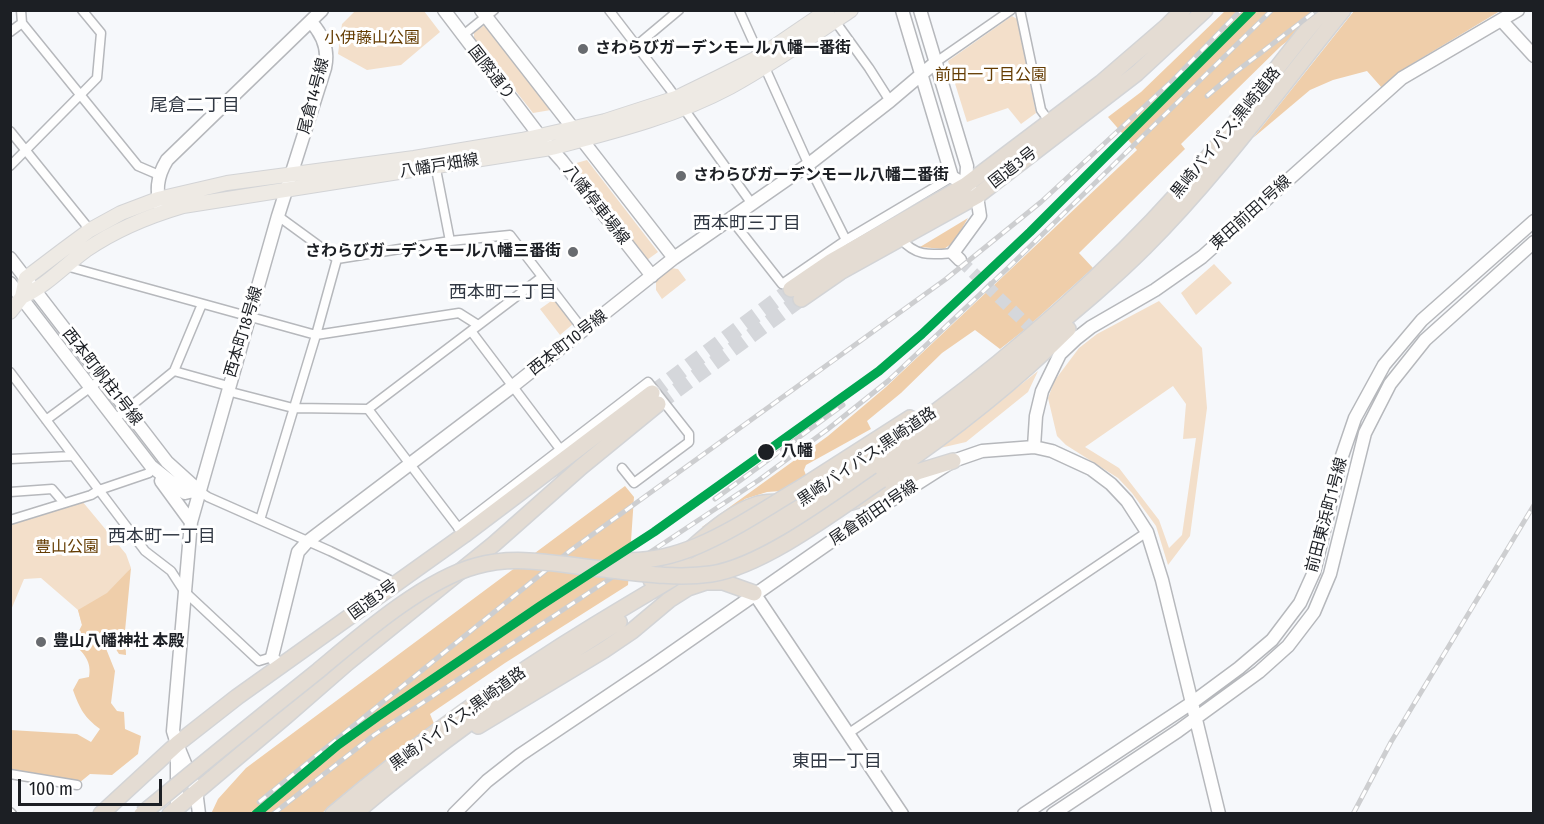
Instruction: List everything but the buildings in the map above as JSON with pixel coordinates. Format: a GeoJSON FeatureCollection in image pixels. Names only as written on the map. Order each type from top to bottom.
{"type":"FeatureCollection","features":[{"type":"Feature","properties":{"kind":"highway","name":"国道3号"},"geometry":{"type":"LineString","coordinates":[[1183,10],[1101,82],[1049,121],[972,190],[832,261],[796,294],[900,238],[972,190],[1137,74],[1205,10]]}},
{"type":"Feature","properties":{"kind":"highway","name":"黒崎バイパス;黒崎道路"},"geometry":{"type":"LineString","coordinates":[[354,813],[478,715],[552,665],[829,498],[891,457],[997,377],[1104,287],[1146,246],[1226,158],[1296,58],[1324,10]]}},
{"type":"Feature","properties":{"kind":"highway","name":"黒崎バイパス;黒崎道路"},"geometry":{"type":"LineString","coordinates":[[333,813],[499,686],[603,620],[821,490],[936,411],[1042,324],[1137,236],[1178,193],[1296,58],[1343,10]]}},
{"type":"Feature","properties":{"kind":"highway"},"geometry":{"type":"LineString","coordinates":[[142,813],[362,635],[428,589],[454,574],[476,566],[519,560],[670,576],[711,574],[743,565],[765,554],[881,480],[935,442],[1014,379],[1107,290],[1146,246]]}},
{"type":"Feature","properties":{"kind":"highway"},"geometry":{"type":"LineString","coordinates":[[128,813],[357,628],[448,567],[499,552],[531,552],[636,562],[662,559],[707,542],[802,487],[922,410],[1042,324]]}},
{"type":"Feature","properties":{"kind":"highway","name":"国道3号"},"geometry":{"type":"LineString","coordinates":[[101,813],[177,744],[276,662],[396,583],[461,532],[655,398],[494,544],[346,663],[196,790],[174,812]]}},
{"type":"Feature","properties":{"kind":"highway"},"geometry":{"type":"LineString","coordinates":[[842,502],[858,501],[879,494],[917,472],[953,460]]}},
{"type":"Feature","properties":{"kind":"highway"},"geometry":{"type":"LineString","coordinates":[[499,686],[551,644],[680,560],[740,511],[761,503],[788,502]]}},
{"type":"Feature","properties":{"kind":"highway"},"geometry":{"type":"LineString","coordinates":[[388,785],[453,742],[604,650],[688,588],[706,582],[723,582],[754,593]]}},
{"type":"Feature","properties":{"kind":"main road","name":"八幡戸畑線"},"geometry":{"type":"LineString","coordinates":[[22,297],[36,291],[87,249],[160,205],[196,203],[288,188],[435,161],[539,135],[578,134],[647,121],[679,102],[729,88],[761,62],[832,16],[850,10]]}},
{"type":"Feature","properties":{"kind":"main road","name":"八幡戸畑線"},"geometry":{"type":"LineString","coordinates":[[10,312],[22,297],[26,278],[90,230],[121,213],[160,205],[227,183],[293,174],[551,148],[578,134]]}},
{"type":"Feature","properties":{"kind":"street"},"geometry":{"type":"LineString","coordinates":[[21,10],[22,23],[138,166],[159,175]]}},
{"type":"Feature","properties":{"kind":"street"},"geometry":{"type":"LineString","coordinates":[[10,166],[97,78],[101,33],[82,10]]}},
{"type":"Feature","properties":{"kind":"street"},"geometry":{"type":"LineString","coordinates":[[160,205],[157,187],[159,175],[173,152],[324,10]]}},
{"type":"Feature","properties":{"kind":"street","name":"国際通り"},"geometry":{"type":"LineString","coordinates":[[444,10],[539,135]]}},
{"type":"Feature","properties":{"kind":"street"},"geometry":{"type":"LineString","coordinates":[[609,10],[752,204]]}},
{"type":"Feature","properties":{"kind":"street"},"geometry":{"type":"LineString","coordinates":[[636,45],[679,10]]}},
{"type":"Feature","properties":{"kind":"street"},"geometry":{"type":"LineString","coordinates":[[739,10],[808,164],[846,240]]}},
{"type":"Feature","properties":{"kind":"street"},"geometry":{"type":"LineString","coordinates":[[902,10],[952,177],[972,190]]}},
{"type":"Feature","properties":{"kind":"street"},"geometry":{"type":"LineString","coordinates":[[900,238],[916,252],[957,257],[980,216],[920,10]]}},
{"type":"Feature","properties":{"kind":"street"},"geometry":{"type":"LineString","coordinates":[[936,62],[1011,10]]}},
{"type":"Feature","properties":{"kind":"street"},"geometry":{"type":"LineString","coordinates":[[1020,10],[1041,110],[1049,121]]}},
{"type":"Feature","properties":{"kind":"street","name":"東田前田1号線"},"geometry":{"type":"LineString","coordinates":[[1034,447],[1036,416],[1042,391],[1057,352],[1091,327],[1155,290],[1202,257],[1402,78],[1518,10]]}},
{"type":"Feature","properties":{"kind":"street"},"geometry":{"type":"LineString","coordinates":[[462,36],[487,13]]}},
{"type":"Feature","properties":{"kind":"street","name":"国際通り"},"geometry":{"type":"LineString","coordinates":[[487,13],[578,134]]}},
{"type":"Feature","properties":{"kind":"street"},"geometry":{"type":"LineString","coordinates":[[832,16],[890,101]]}},
{"type":"Feature","properties":{"kind":"street","name":"尾倉14号線"},"geometry":{"type":"LineString","coordinates":[[293,174],[327,60],[323,38],[311,21]]}},
{"type":"Feature","properties":{"kind":"street"},"geometry":{"type":"LineString","coordinates":[[1502,21],[1533,56]]}},
{"type":"Feature","properties":{"kind":"street"},"geometry":{"type":"LineString","coordinates":[[10,32],[22,23]]}},
{"type":"Feature","properties":{"kind":"street","name":"西本町10号線"},"geometry":{"type":"LineString","coordinates":[[276,662],[298,552],[307,542],[513,386],[674,258],[808,164],[890,101],[936,62]]}},
{"type":"Feature","properties":{"kind":"street"},"geometry":{"type":"LineString","coordinates":[[10,131],[90,230]]}},
{"type":"Feature","properties":{"kind":"street","name":"八幡停車場線"},"geometry":{"type":"LineString","coordinates":[[578,134],[674,258]]}},
{"type":"Feature","properties":{"kind":"street","name":"八幡停車場線"},"geometry":{"type":"LineString","coordinates":[[539,135],[652,276]]}},
{"type":"Feature","properties":{"kind":"street"},"geometry":{"type":"LineString","coordinates":[[435,161],[450,241]]}},
{"type":"Feature","properties":{"kind":"street","name":"西本町18号線"},"geometry":{"type":"LineString","coordinates":[[198,490],[278,216],[293,174]]}},
{"type":"Feature","properties":{"kind":"street"},"geometry":{"type":"LineString","coordinates":[[731,219],[782,284],[846,240],[952,177]]}},
{"type":"Feature","properties":{"kind":"street"},"geometry":{"type":"LineString","coordinates":[[278,216],[336,259],[450,241],[510,235],[584,331]]}},
{"type":"Feature","properties":{"kind":"street","name":"前田東浜町1号線"},"geometry":{"type":"LineString","coordinates":[[1024,813],[1193,702],[1239,669],[1272,640],[1300,603],[1314,572],[1342,456],[1355,418],[1384,365],[1422,320],[1533,221]]}},
{"type":"Feature","properties":{"kind":"street","name":"前田東浜町1号線"},"geometry":{"type":"LineString","coordinates":[[1053,813],[1195,718],[1288,646],[1314,612],[1330,574],[1365,433],[1390,384],[1425,340],[1533,242]]}},
{"type":"Feature","properties":{"kind":"street","name":"西本町帆柱1号線"},"geometry":{"type":"LineString","coordinates":[[10,258],[167,462],[198,490],[185,493],[151,466],[10,283]]}},
{"type":"Feature","properties":{"kind":"street"},"geometry":{"type":"LineString","coordinates":[[260,520],[316,335],[336,259]]}},
{"type":"Feature","properties":{"kind":"street"},"geometry":{"type":"LineString","coordinates":[[66,266],[316,335],[459,314],[474,328],[513,386],[560,449]]}},
{"type":"Feature","properties":{"kind":"street"},"geometry":{"type":"LineString","coordinates":[[174,371],[293,408],[368,409],[542,277]]}},
{"type":"Feature","properties":{"kind":"street"},"geometry":{"type":"LineString","coordinates":[[115,419],[174,371],[202,304]]}},
{"type":"Feature","properties":{"kind":"street"},"geometry":{"type":"LineString","coordinates":[[10,372],[145,550],[171,571],[184,591],[259,662],[276,662]]}},
{"type":"Feature","properties":{"kind":"street"},"geometry":{"type":"LineString","coordinates":[[46,420],[103,378]]}},
{"type":"Feature","properties":{"kind":"street"},"geometry":{"type":"LineString","coordinates":[[368,409],[461,532],[560,449],[648,382],[689,434],[689,442],[634,483],[622,468]]}},
{"type":"Feature","properties":{"kind":"street","name":"尾倉前田1号線"},"geometry":{"type":"LineString","coordinates":[[461,810],[520,755],[654,665],[754,593],[953,460],[982,451],[1034,447],[1052,451],[1091,469],[1111,484],[1127,501],[1147,532],[1162,580],[1219,813]]}},
{"type":"Feature","properties":{"kind":"street"},"geometry":{"type":"LineString","coordinates":[[10,459],[72,456]]}},
{"type":"Feature","properties":{"kind":"street"},"geometry":{"type":"LineString","coordinates":[[187,478],[207,462]]}},
{"type":"Feature","properties":{"kind":"street"},"geometry":{"type":"LineString","coordinates":[[10,520],[91,495],[99,490],[149,473],[151,466]]}},
{"type":"Feature","properties":{"kind":"street"},"geometry":{"type":"LineString","coordinates":[[151,466],[191,522]]}},
{"type":"Feature","properties":{"kind":"street"},"geometry":{"type":"LineString","coordinates":[[10,492],[52,489],[64,503]]}},
{"type":"Feature","properties":{"kind":"street"},"geometry":{"type":"LineString","coordinates":[[199,813],[196,790],[173,730],[191,522],[198,490],[208,497],[396,583]]}},
{"type":"Feature","properties":{"kind":"street"},"geometry":{"type":"LineString","coordinates":[[849,733],[1147,532]]}},
{"type":"Feature","properties":{"kind":"street"},"geometry":{"type":"LineString","coordinates":[[754,593],[902,813]]}},
{"type":"Feature","properties":{"kind":"street"},"geometry":{"type":"LineString","coordinates":[[174,812],[177,744]]}},
{"type":"Feature","properties":{"kind":"street"},"geometry":{"type":"LineString","coordinates":[[10,774],[77,785]]}},
{"type":"Feature","properties":{"kind":"green space","name":"小伊藤山公園"},"geometry":{"type":"Polygon","coordinates":[[[355,11],[424,11],[440,32],[401,65],[367,70],[338,54],[342,24],[355,11]]]}},
{"type":"Feature","properties":{"kind":"green space","name":"前田一丁目公園"},"geometry":{"type":"Polygon","coordinates":[[[1012,16],[1017,19],[1036,113],[1021,124],[1008,108],[967,122],[948,61],[1012,16]]]}},
{"type":"Feature","properties":{"kind":"green space"},"geometry":{"type":"Polygon","coordinates":[[[485,25],[489,27],[551,110],[533,113],[474,38],[474,32],[485,25]]]}},
{"type":"Feature","properties":{"kind":"green space"},"geometry":{"type":"Polygon","coordinates":[[[587,160],[658,252],[647,260],[573,164],[587,160]]]}},
{"type":"Feature","properties":{"kind":"green space"},"geometry":{"type":"Polygon","coordinates":[[[1214,264],[1232,283],[1196,315],[1181,293],[1214,264]]]}},
{"type":"Feature","properties":{"kind":"green space"},"geometry":{"type":"Polygon","coordinates":[[[671,268],[678,269],[686,280],[662,299],[656,290],[656,279],[671,268]]]}},
{"type":"Feature","properties":{"kind":"green space"},"geometry":{"type":"Polygon","coordinates":[[[554,299],[573,324],[560,335],[540,309],[554,299]]]}},
{"type":"Feature","properties":{"kind":"green space"},"geometry":{"type":"Polygon","coordinates":[[[1159,301],[1202,348],[1207,408],[1190,536],[1168,565],[1156,526],[1132,493],[1118,478],[1066,445],[1057,436],[1048,398],[1055,380],[1079,348],[1097,334],[1159,301]],[[1173,386],[1085,447],[1119,468],[1159,520],[1169,548],[1182,535],[1196,438],[1183,439],[1186,404],[1173,386]]]}},
{"type":"Feature","properties":{"kind":"green space"},"geometry":{"type":"Polygon","coordinates":[[[1038,371],[1028,392],[966,442],[940,448],[1038,371]]]}},
{"type":"Feature","properties":{"kind":"green space","name":"豊山公園"},"geometry":{"type":"Polygon","coordinates":[[[82,501],[126,554],[131,568],[122,579],[112,643],[84,654],[73,643],[82,625],[78,610],[41,578],[24,579],[11,610],[10,524],[82,501]]]}},
{"type":"Feature","properties":{"kind":"shaded area"},"geometry":{"type":"Polygon","coordinates":[[[1225,11],[1315,11],[1298,33],[1281,46],[1181,144],[1185,149],[1079,253],[1093,268],[1023,331],[1000,349],[975,330],[942,353],[901,393],[867,421],[871,429],[806,465],[804,470],[806,475],[781,491],[767,492],[745,499],[705,531],[702,527],[828,436],[886,387],[1137,150],[1108,117],[1141,92],[1225,11]]]}},
{"type":"Feature","properties":{"kind":"shaded area"},"geometry":{"type":"Polygon","coordinates":[[[1354,11],[1500,11],[1410,65],[1382,88],[1367,71],[1333,80],[1310,90],[1253,138],[1354,11]]]}},
{"type":"Feature","properties":{"kind":"shaded area"},"geometry":{"type":"Polygon","coordinates":[[[968,218],[954,242],[944,249],[920,247],[968,218]]]}},
{"type":"Feature","properties":{"kind":"shaded area"},"geometry":{"type":"Polygon","coordinates":[[[625,486],[634,497],[628,585],[430,714],[435,726],[322,813],[211,814],[218,799],[246,768],[625,486]]]}},
{"type":"Feature","properties":{"kind":"shaded area"},"geometry":{"type":"Polygon","coordinates":[[[131,568],[125,631],[126,655],[119,654],[112,643],[105,646],[115,671],[111,703],[117,711],[124,712],[125,729],[141,736],[138,754],[112,775],[90,774],[79,783],[11,771],[10,730],[77,734],[91,742],[100,729],[83,712],[73,690],[79,679],[89,677],[90,672],[86,658],[73,643],[82,625],[78,610],[107,593],[131,568]]]}},
{"type":"Feature","properties":{"kind":"tunnel"},"geometry":{"type":"LineString","coordinates":[[960,260],[1041,338]]}},
{"type":"Feature","properties":{"kind":"tunnel"},"geometry":{"type":"LineString","coordinates":[[652,393],[791,289]]}},
{"type":"Feature","properties":{"kind":"tunnel"},"geometry":{"type":"LineString","coordinates":[[658,404],[801,299]]}},
{"type":"Feature","properties":{"kind":"railway"},"geometry":{"type":"LineString","coordinates":[[259,802],[571,550],[946,279],[1041,202],[1173,80],[1241,10]]}},
{"type":"Feature","properties":{"kind":"railway"},"geometry":{"type":"LineString","coordinates":[[273,814],[374,735],[759,480],[888,381],[1009,267],[1272,10]]}},
{"type":"Feature","properties":{"kind":"railway"},"geometry":{"type":"LineString","coordinates":[[1207,96],[1317,10]]}},
{"type":"Feature","properties":{"kind":"railway"},"geometry":{"type":"LineString","coordinates":[[715,499],[843,405]]}},
{"type":"Feature","properties":{"kind":"railway"},"geometry":{"type":"LineString","coordinates":[[1353,814],[1391,742],[1534,505]]}},
{"type":"Feature","properties":{"kind":"transit line"},"geometry":{"type":"LineString","coordinates":[[256,814],[338,745],[377,717],[654,532],[879,371],[922,334],[1030,232],[1252,10]]}},
{"type":"Feature","properties":{"kind":"place","name":"さわらびガーデンモール八幡一番街"},"geometry":{"type":"Point","coordinates":[583,49]}},
{"type":"Feature","properties":{"kind":"place","name":"さわらびガーデンモール八幡二番街"},"geometry":{"type":"Point","coordinates":[681,176]}},
{"type":"Feature","properties":{"kind":"place","name":"さわらびガーデンモール八幡三番街"},"geometry":{"type":"Point","coordinates":[573,252]}},
{"type":"Feature","properties":{"kind":"place","name":"八幡"},"geometry":{"type":"Point","coordinates":[766,452]}},
{"type":"Feature","properties":{"kind":"place","name":"豊山八幡神社 本殿"},"geometry":{"type":"Point","coordinates":[41,642]}},
{"type":"Feature","properties":{"kind":"district","name":"尾倉二丁目"},"geometry":{"type":"Point","coordinates":[195,106]}},
{"type":"Feature","properties":{"kind":"district","name":"西本町三丁目"},"geometry":{"type":"Point","coordinates":[747,224]}},
{"type":"Feature","properties":{"kind":"district","name":"西本町二丁目"},"geometry":{"type":"Point","coordinates":[503,293]}},
{"type":"Feature","properties":{"kind":"district","name":"西本町一丁目"},"geometry":{"type":"Point","coordinates":[162,537]}},
{"type":"Feature","properties":{"kind":"district","name":"東田一丁目"},"geometry":{"type":"Point","coordinates":[837,762]}}]}
